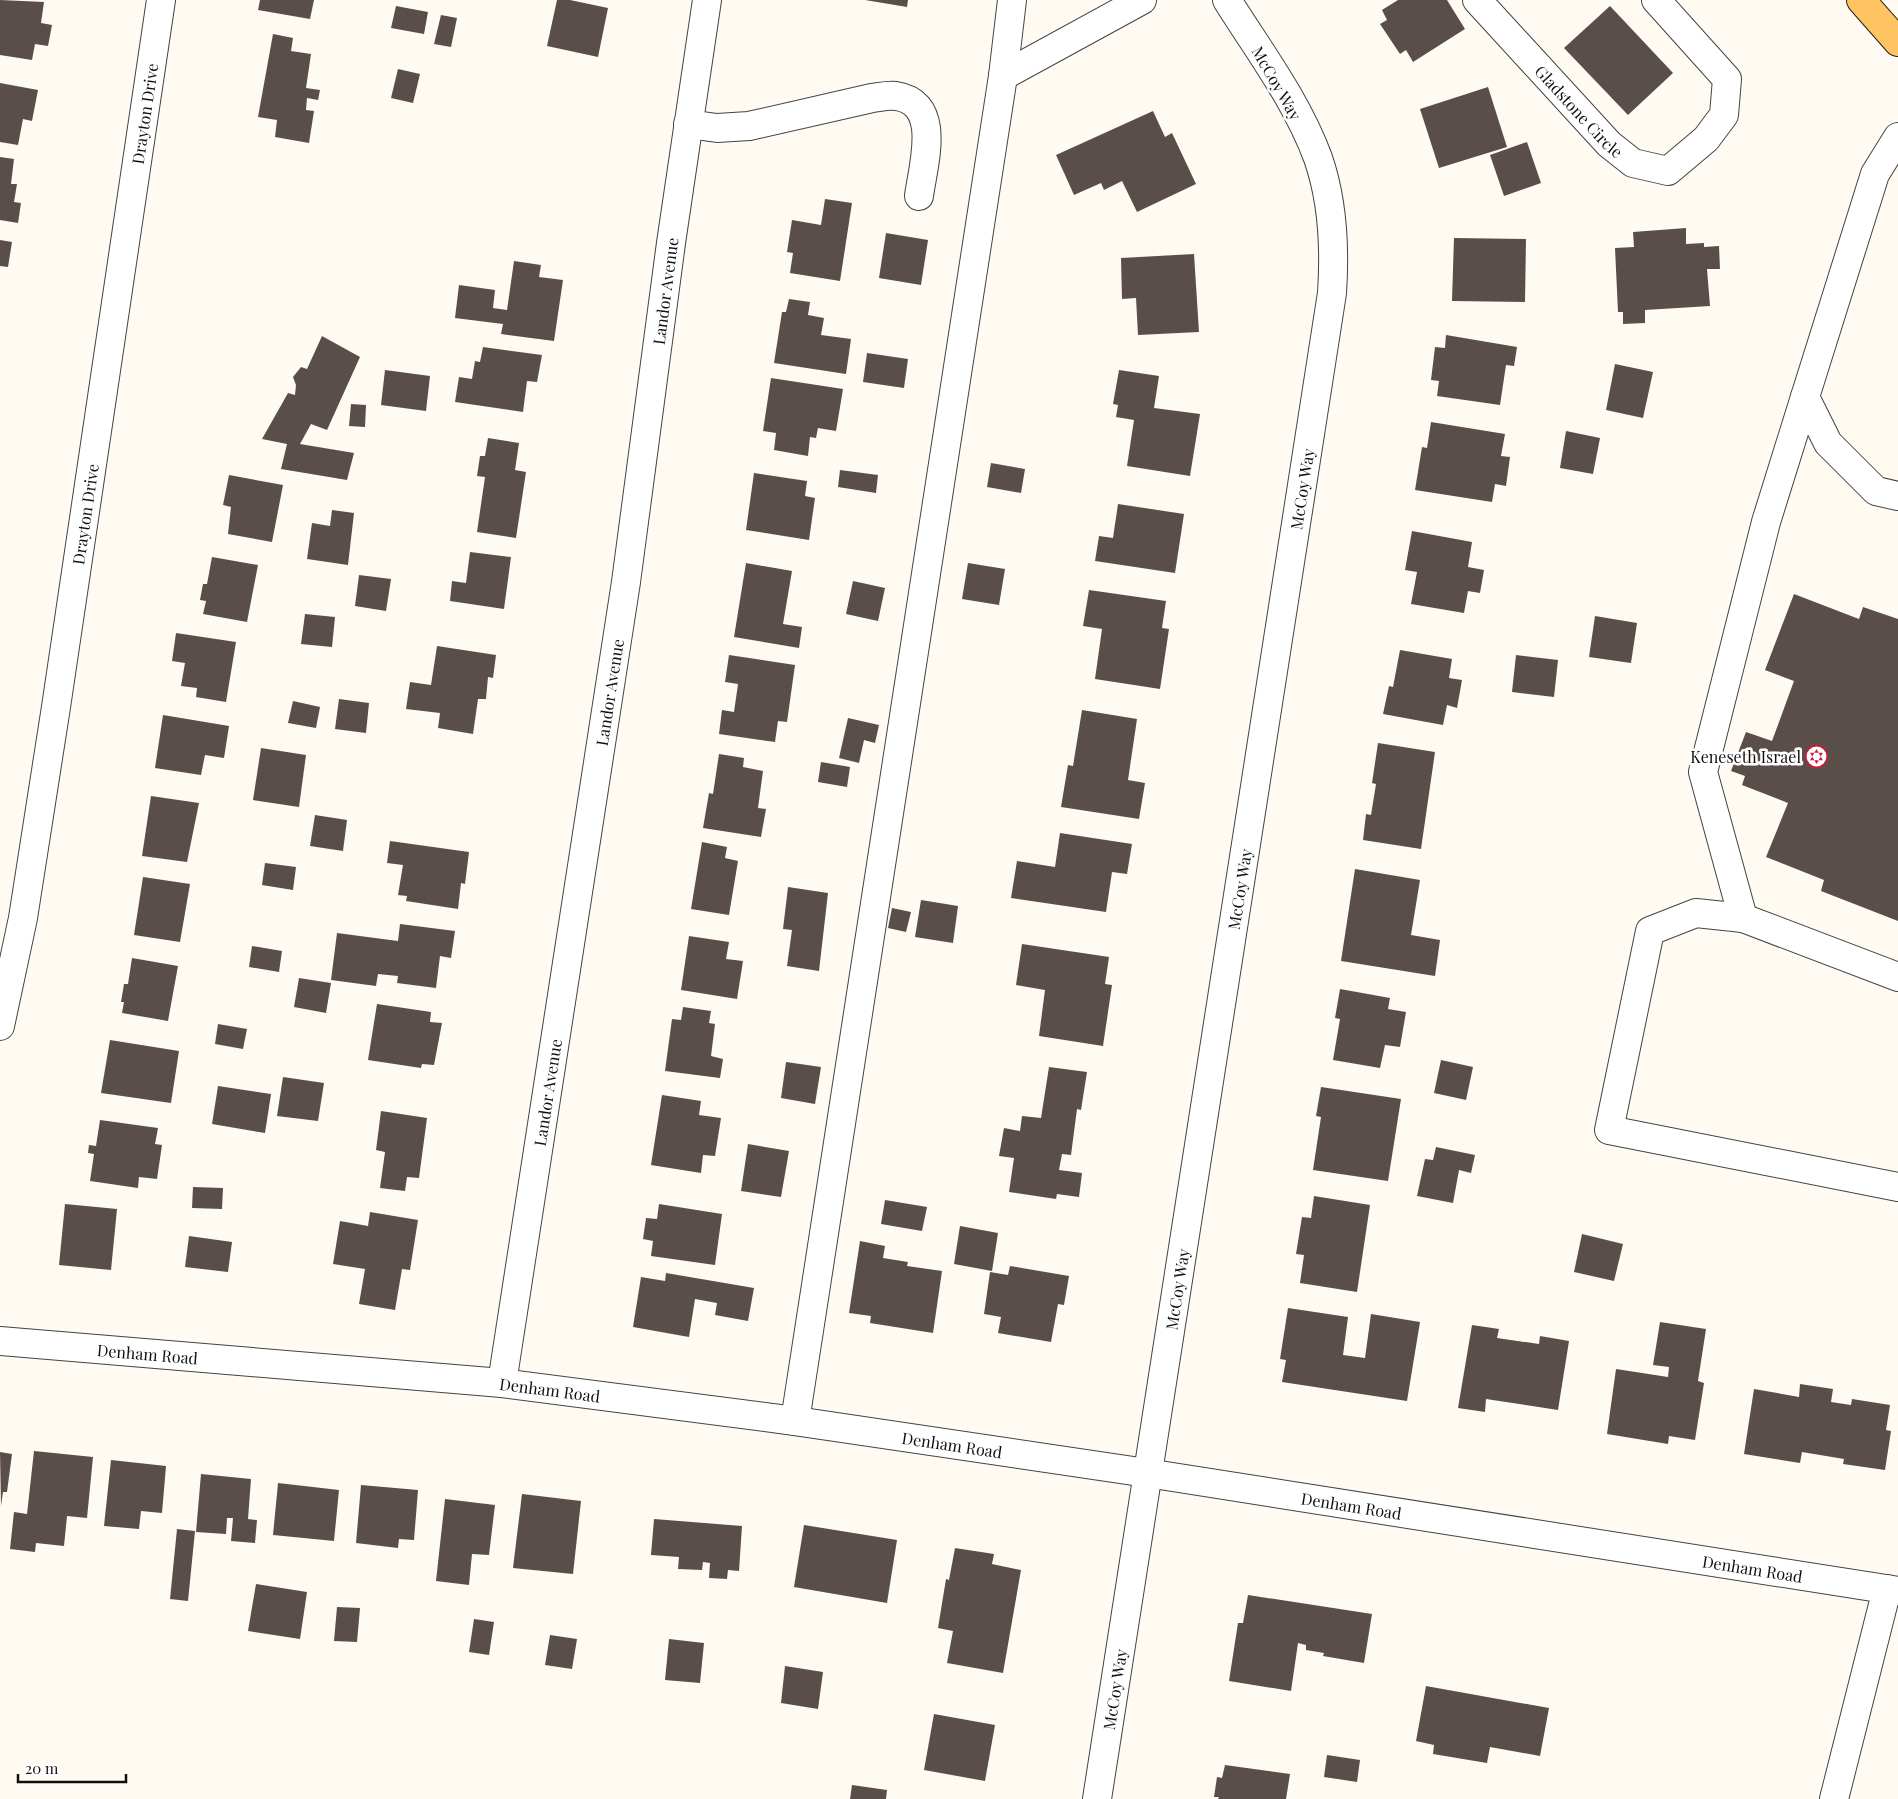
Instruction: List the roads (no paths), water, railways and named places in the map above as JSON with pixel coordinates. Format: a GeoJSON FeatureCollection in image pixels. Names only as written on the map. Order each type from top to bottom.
{"type":"FeatureCollection","features":[{"type":"Feature","properties":{"kind":"main road"},"geometry":{"type":"LineString","coordinates":[[1861,0],[1898,42]]}},
{"type":"Feature","properties":{"kind":"street","name":"Drayton Drive"},"geometry":{"type":"LineString","coordinates":[[0,1026],[23,918],[53,727],[161,0]]}},
{"type":"Feature","properties":{"kind":"street","name":"Landor Avenue"},"geometry":{"type":"LineString","coordinates":[[502,1383],[626,582],[688,124],[707,0]]}},
{"type":"Feature","properties":{"kind":"street"},"geometry":{"type":"LineString","coordinates":[[795,1421],[1003,76],[1012,0]]}},
{"type":"Feature","properties":{"kind":"street"},"geometry":{"type":"LineString","coordinates":[[1003,76],[1142,0]]}},
{"type":"Feature","properties":{"kind":"street","name":"McCoy Way"},"geometry":{"type":"LineString","coordinates":[[1097,1799],[1331,303],[1334,260],[1327,194],[1318,158],[1290,100],[1227,0]]}},
{"type":"Feature","properties":{"kind":"street","name":"Gladstone Circle"},"geometry":{"type":"LineString","coordinates":[[1477,0],[1610,144],[1633,162],[1668,171],[1706,139],[1724,116],[1726,79],[1656,0]]}},
{"type":"Feature","properties":{"kind":"street"},"geometry":{"type":"LineString","coordinates":[[688,124],[735,128],[872,98],[895,96],[910,100],[926,120],[927,136],[918,196]]}},
{"type":"Feature","properties":{"kind":"street"},"geometry":{"type":"LineString","coordinates":[[1743,918],[1704,772],[1766,522],[1875,174],[1898,137]]}},
{"type":"Feature","properties":{"kind":"street"},"geometry":{"type":"LineString","coordinates":[[1805,397],[1828,443],[1876,491],[1898,496]]}},
{"type":"Feature","properties":{"kind":"street"},"geometry":{"type":"LineString","coordinates":[[1898,977],[1743,918],[1696,913],[1650,931],[1609,1130],[1898,1187]]}},
{"type":"Feature","properties":{"kind":"street","name":"Denham Road"},"geometry":{"type":"LineString","coordinates":[[0,1341],[502,1383],[795,1421],[1147,1472],[1892,1590]]}},
{"type":"Feature","properties":{"kind":"street"},"geometry":{"type":"LineString","coordinates":[[1834,1799],[1892,1590]]}},
{"type":"Feature","properties":{"kind":"place","name":"Keneseth Israel"},"geometry":{"type":"Point","coordinates":[1817,756]}}]}
